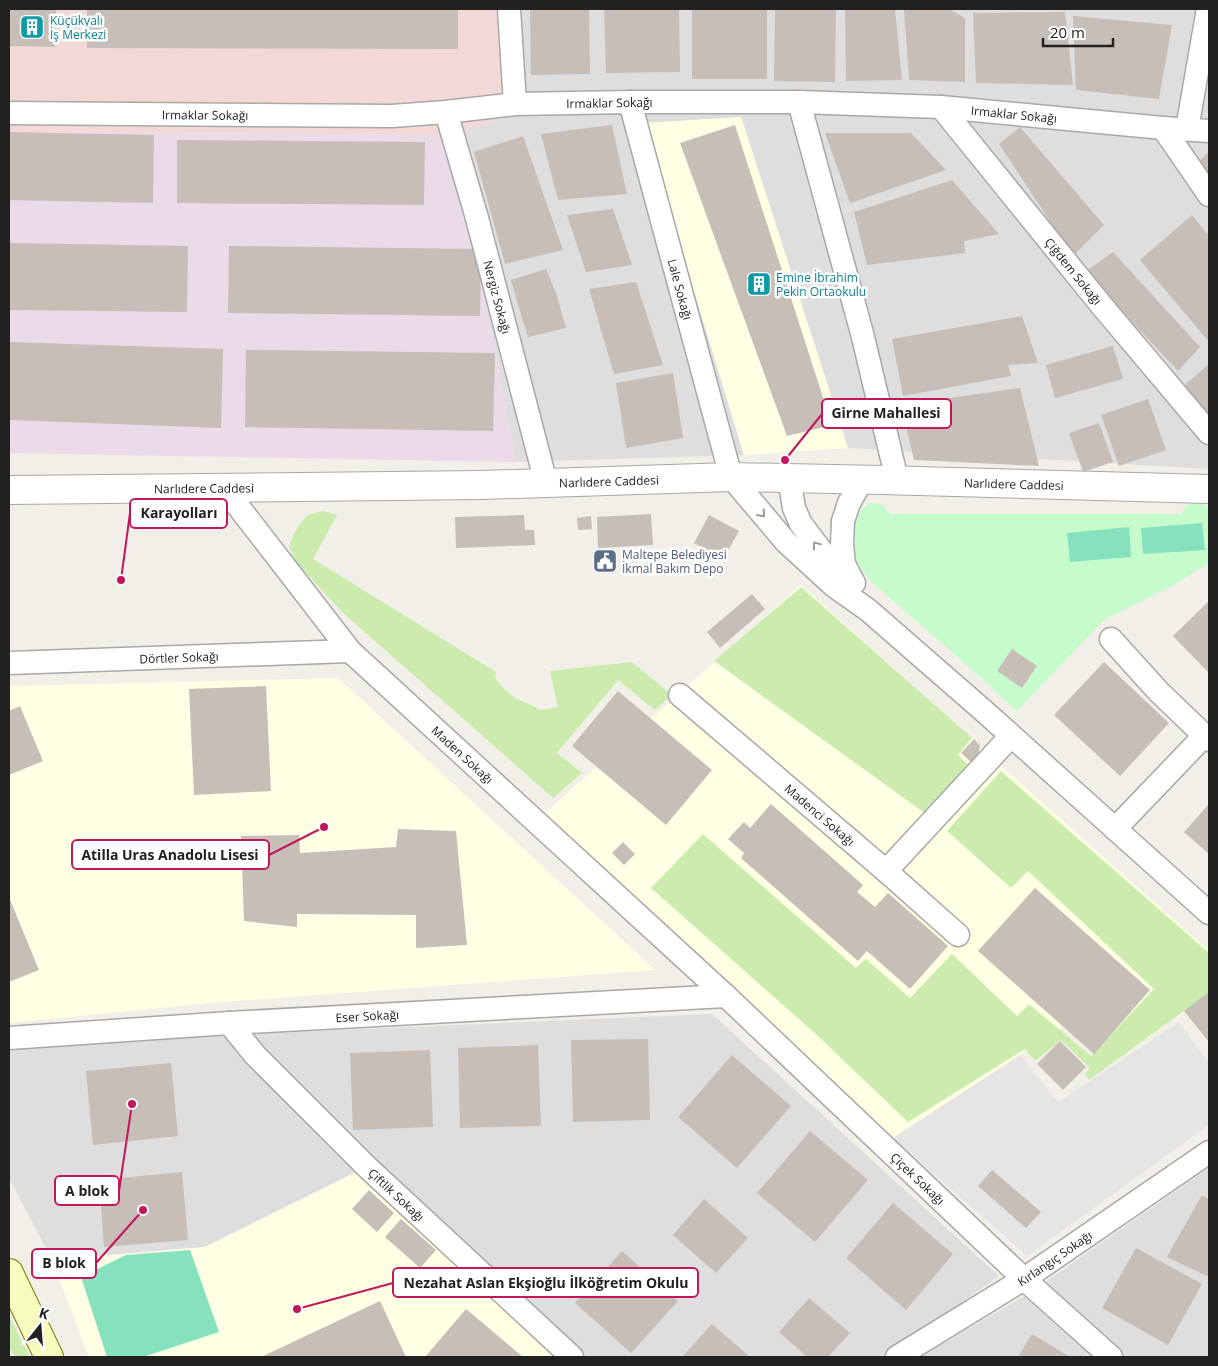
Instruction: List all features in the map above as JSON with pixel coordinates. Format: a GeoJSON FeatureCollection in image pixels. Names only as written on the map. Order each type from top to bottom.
{"type":"FeatureCollection","features":[{"type":"Feature","properties":{"kind":"main road"},"geometry":{"type":"LineString","coordinates":[[9,1274],[49,1357]]}},
{"type":"Feature","properties":{"kind":"street"},"geometry":{"type":"LineString","coordinates":[[508,9],[515,104]]}},
{"type":"Feature","properties":{"kind":"street"},"geometry":{"type":"LineString","coordinates":[[1187,129],[1208,9]]}},
{"type":"Feature","properties":{"kind":"street","name":"Lale Sokağı"},"geometry":{"type":"LineString","coordinates":[[630,102],[731,477]]}},
{"type":"Feature","properties":{"kind":"street"},"geometry":{"type":"LineString","coordinates":[[799,102],[863,337],[897,480]]}},
{"type":"Feature","properties":{"kind":"street","name":"Irmaklar Sokağı"},"geometry":{"type":"LineString","coordinates":[[9,113],[392,116],[515,104],[799,102],[941,107],[1209,131]]}},
{"type":"Feature","properties":{"kind":"street","name":"Çiğdem Sokağı"},"geometry":{"type":"LineString","coordinates":[[941,107],[1102,306],[1209,433]]}},
{"type":"Feature","properties":{"kind":"street","name":"Nergiz Sokağı"},"geometry":{"type":"LineString","coordinates":[[446,112],[477,218],[546,484]]}},
{"type":"Feature","properties":{"kind":"street"},"geometry":{"type":"LineString","coordinates":[[1163,128],[1209,195]]}},
{"type":"Feature","properties":{"kind":"street"},"geometry":{"type":"LineString","coordinates":[[731,477],[786,542],[834,586],[868,610],[1209,913]]}},
{"type":"Feature","properties":{"kind":"street","name":"Narlıdere Caddesi"},"geometry":{"type":"LineString","coordinates":[[9,490],[482,486],[731,477],[1209,489]]}},
{"type":"Feature","properties":{"kind":"street"},"geometry":{"type":"LineString","coordinates":[[789,478],[794,508],[801,524],[868,610]]}},
{"type":"Feature","properties":{"kind":"street"},"geometry":{"type":"LineString","coordinates":[[862,480],[849,503],[843,521],[842,544],[844,564],[868,610]]}},
{"type":"Feature","properties":{"kind":"street","name":"Maden Sokağı"},"geometry":{"type":"LineString","coordinates":[[224,488],[350,651],[726,996]]}},
{"type":"Feature","properties":{"kind":"street"},"geometry":{"type":"LineString","coordinates":[[1111,639],[1159,692],[1206,738],[1115,829]]}},
{"type":"Feature","properties":{"kind":"street","name":"Dörtler Sokağı"},"geometry":{"type":"LineString","coordinates":[[9,663],[350,651]]}},
{"type":"Feature","properties":{"kind":"street","name":"Madenci Sokağı"},"geometry":{"type":"LineString","coordinates":[[680,695],[958,935]]}},
{"type":"Feature","properties":{"kind":"street"},"geometry":{"type":"LineString","coordinates":[[886,871],[1011,736]]}},
{"type":"Feature","properties":{"kind":"street","name":"Eser Sokağı"},"geometry":{"type":"LineString","coordinates":[[9,1038],[229,1023],[726,996]]}},
{"type":"Feature","properties":{"kind":"street","name":"Çiçek Sokağı"},"geometry":{"type":"LineString","coordinates":[[726,996],[1024,1279],[1111,1357]]}},
{"type":"Feature","properties":{"kind":"street","name":"Çiftlik Sokağı"},"geometry":{"type":"LineString","coordinates":[[229,1023],[255,1055],[368,1168],[572,1357]]}},
{"type":"Feature","properties":{"kind":"street","name":"Kırlangıç Sokağı"},"geometry":{"type":"LineString","coordinates":[[898,1357],[1024,1279],[1209,1152]]}},
{"type":"Feature","properties":{"kind":"shaded area"},"geometry":{"type":"Polygon","coordinates":[[[9,9],[518,9],[525,110],[453,135],[9,132],[9,9]]]}},
{"type":"Feature","properties":{"kind":"shaded area"},"geometry":{"type":"Polygon","coordinates":[[[518,9],[1209,9],[1209,469],[848,448],[741,117],[643,124],[744,455],[516,462],[453,135],[518,9]]]}},
{"type":"Feature","properties":{"kind":"shaded area"},"geometry":{"type":"Polygon","coordinates":[[[741,117],[848,448],[744,455],[643,123],[741,117]]]}},
{"type":"Feature","properties":{"kind":"shaded area"},"geometry":{"type":"Polygon","coordinates":[[[9,132],[453,135],[516,462],[9,453],[9,132]]]}},
{"type":"Feature","properties":{"kind":"shaded area"},"geometry":{"type":"Polygon","coordinates":[[[801,585],[1209,951],[1209,994],[1111,1064],[1068,1024],[893,1138],[545,813],[801,585]]]}},
{"type":"Feature","properties":{"kind":"shaded area"},"geometry":{"type":"Polygon","coordinates":[[[338,678],[655,970],[210,1003],[9,1023],[9,686],[338,678]]]}},
{"type":"Feature","properties":{"kind":"shaded area"},"geometry":{"type":"Polygon","coordinates":[[[712,1014],[999,1276],[884,1357],[575,1357],[371,1165],[205,1247],[52,1260],[9,1178],[9,1048],[248,1034],[712,1014]]]}},
{"type":"Feature","properties":{"kind":"shaded area"},"geometry":{"type":"Polygon","coordinates":[[[1179,1022],[1209,1063],[1209,1125],[1027,1256],[893,1138],[1020,1055],[1058,1102],[1179,1022]]]}},
{"type":"Feature","properties":{"kind":"shaded area"},"geometry":{"type":"Polygon","coordinates":[[[370,1165],[575,1357],[89,1357],[52,1260],[205,1247],[370,1165]]]}},
{"type":"Feature","properties":{"kind":"shaded area"},"geometry":{"type":"Polygon","coordinates":[[[1209,1168],[1209,1357],[920,1357],[1028,1294],[1209,1168]]]}},
{"type":"Feature","properties":{"kind":"green space"},"geometry":{"type":"Polygon","coordinates":[[[1192,499],[1203,503],[1209,510],[1209,563],[1172,586],[1105,619],[1017,711],[868,579],[856,559],[853,541],[856,516],[869,503],[882,504],[890,514],[1181,514],[1192,499]]]}},
{"type":"Feature","properties":{"kind":"green space"},"geometry":{"type":"Polygon","coordinates":[[[323,511],[337,515],[313,559],[496,672],[495,678],[515,698],[542,710],[558,707],[550,671],[632,662],[672,695],[655,710],[618,680],[557,753],[582,773],[553,798],[342,612],[295,561],[289,547],[295,531],[307,515],[323,511]]]}},
{"type":"Feature","properties":{"kind":"green space"},"geometry":{"type":"Polygon","coordinates":[[[1202,523],[1205,550],[1143,554],[1141,528],[1202,523]]]}},
{"type":"Feature","properties":{"kind":"green space"},"geometry":{"type":"Polygon","coordinates":[[[1129,527],[1131,557],[1070,562],[1067,533],[1129,527]]]}},
{"type":"Feature","properties":{"kind":"green space"},"geometry":{"type":"Polygon","coordinates":[[[801,587],[972,738],[958,755],[968,764],[926,814],[714,661],[801,587]]]}},
{"type":"Feature","properties":{"kind":"green space"},"geometry":{"type":"Polygon","coordinates":[[[1001,771],[1209,953],[1209,993],[1089,1080],[1085,1074],[1090,1068],[1061,1040],[1035,1061],[1025,1049],[908,1122],[819,1037],[651,888],[703,834],[856,968],[866,959],[910,998],[952,954],[1017,1016],[1029,1004],[1091,1056],[1154,989],[1028,871],[1011,888],[947,831],[1001,771]]]}},
{"type":"Feature","properties":{"kind":"green space"},"geometry":{"type":"Polygon","coordinates":[[[190,1250],[219,1332],[143,1357],[107,1357],[81,1277],[126,1255],[190,1250]]]}},
{"type":"Feature","properties":{"kind":"green space"},"geometry":{"type":"Polygon","coordinates":[[[9,1316],[30,1357],[15,1357],[9,1345],[9,1316]]]}},
{"type":"Feature","properties":{"kind":"building","name":"Küçükyalı İş Merkezi"},"geometry":{"type":"Polygon","coordinates":[[[9,9],[56,9],[55,47],[9,46],[9,9]]]}},
{"type":"Feature","properties":{"kind":"building"},"geometry":{"type":"Polygon","coordinates":[[[87,9],[458,9],[458,49],[87,48],[87,9]]]}},
{"type":"Feature","properties":{"kind":"building"},"geometry":{"type":"Polygon","coordinates":[[[530,9],[589,9],[590,74],[531,75],[530,9]]]}},
{"type":"Feature","properties":{"kind":"building"},"geometry":{"type":"Polygon","coordinates":[[[604,9],[679,9],[680,72],[606,73],[604,9]]]}},
{"type":"Feature","properties":{"kind":"building"},"geometry":{"type":"Polygon","coordinates":[[[692,9],[767,9],[767,79],[692,79],[692,9]]]}},
{"type":"Feature","properties":{"kind":"building"},"geometry":{"type":"Polygon","coordinates":[[[775,9],[836,9],[835,82],[774,81],[775,9]]]}},
{"type":"Feature","properties":{"kind":"building"},"geometry":{"type":"Polygon","coordinates":[[[845,9],[895,9],[902,80],[846,81],[845,9]]]}},
{"type":"Feature","properties":{"kind":"building"},"geometry":{"type":"Polygon","coordinates":[[[904,9],[949,9],[965,18],[965,82],[909,80],[904,9]]]}},
{"type":"Feature","properties":{"kind":"building"},"geometry":{"type":"Polygon","coordinates":[[[1065,12],[1073,85],[976,83],[973,13],[1065,12]]]}},
{"type":"Feature","properties":{"kind":"building"},"geometry":{"type":"Polygon","coordinates":[[[1073,16],[1172,25],[1159,99],[1076,90],[1073,16]]]}},
{"type":"Feature","properties":{"kind":"building"},"geometry":{"type":"Polygon","coordinates":[[[612,125],[627,194],[558,200],[541,134],[612,125]]]}},
{"type":"Feature","properties":{"kind":"building","name":"Emine İbrahim Pekin Ortaokulu"},"geometry":{"type":"Polygon","coordinates":[[[735,125],[832,425],[787,436],[680,143],[735,125]]]}},
{"type":"Feature","properties":{"kind":"building"},"geometry":{"type":"Polygon","coordinates":[[[1020,127],[1104,225],[1073,256],[999,144],[1020,127]]]}},
{"type":"Feature","properties":{"kind":"building"},"geometry":{"type":"Polygon","coordinates":[[[9,132],[154,135],[153,203],[9,200],[9,132]]]}},
{"type":"Feature","properties":{"kind":"building"},"geometry":{"type":"Polygon","coordinates":[[[825,133],[911,133],[946,170],[850,203],[825,133]]]}},
{"type":"Feature","properties":{"kind":"building"},"geometry":{"type":"Polygon","coordinates":[[[523,136],[563,250],[505,264],[474,152],[523,136]]]}},
{"type":"Feature","properties":{"kind":"building"},"geometry":{"type":"Polygon","coordinates":[[[177,140],[425,142],[424,205],[177,203],[177,140]]]}},
{"type":"Feature","properties":{"kind":"building"},"geometry":{"type":"Polygon","coordinates":[[[1209,152],[1209,180],[1196,164],[1209,152]]]}},
{"type":"Feature","properties":{"kind":"building"},"geometry":{"type":"Polygon","coordinates":[[[952,180],[999,234],[964,241],[965,253],[867,265],[854,212],[952,180]]]}},
{"type":"Feature","properties":{"kind":"building"},"geometry":{"type":"Polygon","coordinates":[[[613,209],[632,265],[586,272],[567,215],[613,209]]]}},
{"type":"Feature","properties":{"kind":"building"},"geometry":{"type":"Polygon","coordinates":[[[1192,215],[1209,236],[1209,342],[1140,260],[1192,215]]]}},
{"type":"Feature","properties":{"kind":"building"},"geometry":{"type":"Polygon","coordinates":[[[9,243],[188,246],[187,312],[9,310],[9,243]]]}},
{"type":"Feature","properties":{"kind":"building"},"geometry":{"type":"Polygon","coordinates":[[[229,246],[481,249],[480,316],[228,313],[229,246]]]}},
{"type":"Feature","properties":{"kind":"building"},"geometry":{"type":"Polygon","coordinates":[[[1113,252],[1200,347],[1178,371],[1085,272],[1113,252]]]}},
{"type":"Feature","properties":{"kind":"building"},"geometry":{"type":"Polygon","coordinates":[[[546,269],[556,293],[566,328],[528,337],[511,280],[546,269]]]}},
{"type":"Feature","properties":{"kind":"building"},"geometry":{"type":"Polygon","coordinates":[[[636,282],[663,365],[614,374],[589,289],[636,282]]]}},
{"type":"Feature","properties":{"kind":"building"},"geometry":{"type":"Polygon","coordinates":[[[1022,316],[1038,363],[1008,365],[1011,376],[903,396],[892,339],[1022,316]]]}},
{"type":"Feature","properties":{"kind":"building"},"geometry":{"type":"Polygon","coordinates":[[[9,342],[223,349],[221,428],[9,420],[9,342]]]}},
{"type":"Feature","properties":{"kind":"building"},"geometry":{"type":"Polygon","coordinates":[[[1113,346],[1123,379],[1055,398],[1046,365],[1113,346]]]}},
{"type":"Feature","properties":{"kind":"building"},"geometry":{"type":"Polygon","coordinates":[[[246,350],[495,353],[493,431],[245,427],[246,350]]]}},
{"type":"Feature","properties":{"kind":"building"},"geometry":{"type":"Polygon","coordinates":[[[1209,364],[1209,417],[1180,389],[1209,364]]]}},
{"type":"Feature","properties":{"kind":"building"},"geometry":{"type":"Polygon","coordinates":[[[673,373],[683,438],[626,448],[616,383],[673,373]]]}},
{"type":"Feature","properties":{"kind":"building"},"geometry":{"type":"Polygon","coordinates":[[[1020,388],[1039,466],[914,460],[901,405],[1020,388]]]}},
{"type":"Feature","properties":{"kind":"building"},"geometry":{"type":"Polygon","coordinates":[[[1148,399],[1166,450],[1119,466],[1101,415],[1148,399]]]}},
{"type":"Feature","properties":{"kind":"building"},"geometry":{"type":"Polygon","coordinates":[[[1099,423],[1113,462],[1083,472],[1069,433],[1099,423]]]}},
{"type":"Feature","properties":{"kind":"building"},"geometry":{"type":"Polygon","coordinates":[[[651,514],[653,545],[598,548],[597,517],[651,514]]]}},
{"type":"Feature","properties":{"kind":"building"},"geometry":{"type":"Polygon","coordinates":[[[524,515],[525,530],[534,530],[535,545],[456,548],[455,517],[524,515]]]}},
{"type":"Feature","properties":{"kind":"building"},"geometry":{"type":"Polygon","coordinates":[[[709,515],[739,531],[723,559],[694,543],[709,515]]]}},
{"type":"Feature","properties":{"kind":"building"},"geometry":{"type":"Polygon","coordinates":[[[591,516],[592,529],[578,530],[577,518],[591,516]]]}},
{"type":"Feature","properties":{"kind":"building"},"geometry":{"type":"Polygon","coordinates":[[[752,594],[765,609],[720,648],[707,632],[752,594]]]}},
{"type":"Feature","properties":{"kind":"building"},"geometry":{"type":"Polygon","coordinates":[[[1209,601],[1209,673],[1173,636],[1209,601]]]}},
{"type":"Feature","properties":{"kind":"building"},"geometry":{"type":"Polygon","coordinates":[[[1012,649],[1037,666],[1022,688],[997,671],[1012,649]]]}},
{"type":"Feature","properties":{"kind":"building"},"geometry":{"type":"Polygon","coordinates":[[[1104,662],[1169,723],[1120,776],[1054,715],[1104,662]]]}},
{"type":"Feature","properties":{"kind":"building"},"geometry":{"type":"Polygon","coordinates":[[[266,686],[271,791],[194,795],[189,689],[266,686]]]}},
{"type":"Feature","properties":{"kind":"building"},"geometry":{"type":"Polygon","coordinates":[[[618,691],[712,770],[666,825],[572,746],[618,691]]]}},
{"type":"Feature","properties":{"kind":"building"},"geometry":{"type":"Polygon","coordinates":[[[20,706],[43,761],[9,775],[9,711],[20,706]]]}},
{"type":"Feature","properties":{"kind":"building"},"geometry":{"type":"Polygon","coordinates":[[[974,739],[980,746],[978,756],[971,762],[961,753],[974,739]]]}},
{"type":"Feature","properties":{"kind":"building"},"geometry":{"type":"Polygon","coordinates":[[[771,804],[863,885],[857,892],[875,907],[888,893],[948,946],[910,989],[867,951],[858,961],[741,858],[744,853],[728,839],[744,822],[750,828],[771,804]]]}},
{"type":"Feature","properties":{"kind":"building"},"geometry":{"type":"Polygon","coordinates":[[[1209,804],[1209,854],[1184,832],[1209,804]]]}},
{"type":"Feature","properties":{"kind":"building"},"geometry":{"type":"Polygon","coordinates":[[[398,829],[456,831],[467,945],[416,948],[416,915],[297,914],[297,927],[244,921],[241,836],[299,835],[300,853],[396,847],[398,829]]]}},
{"type":"Feature","properties":{"kind":"building"},"geometry":{"type":"Polygon","coordinates":[[[623,842],[635,854],[624,865],[612,853],[623,842]]]}},
{"type":"Feature","properties":{"kind":"building"},"geometry":{"type":"Polygon","coordinates":[[[1035,888],[1150,990],[1094,1054],[978,951],[1035,888]]]}},
{"type":"Feature","properties":{"kind":"building"},"geometry":{"type":"Polygon","coordinates":[[[9,897],[39,970],[9,982],[9,897]]]}},
{"type":"Feature","properties":{"kind":"building"},"geometry":{"type":"Polygon","coordinates":[[[1209,992],[1209,1042],[1184,1011],[1209,992]]]}},
{"type":"Feature","properties":{"kind":"building"},"geometry":{"type":"Polygon","coordinates":[[[648,1039],[650,1120],[573,1122],[571,1040],[648,1039]]]}},
{"type":"Feature","properties":{"kind":"building"},"geometry":{"type":"Polygon","coordinates":[[[1060,1041],[1086,1067],[1063,1090],[1037,1064],[1060,1041]]]}},
{"type":"Feature","properties":{"kind":"building"},"geometry":{"type":"Polygon","coordinates":[[[538,1045],[541,1126],[460,1128],[458,1048],[538,1045]]]}},
{"type":"Feature","properties":{"kind":"building"},"geometry":{"type":"Polygon","coordinates":[[[430,1050],[433,1127],[353,1130],[350,1053],[430,1050]]]}},
{"type":"Feature","properties":{"kind":"building"},"geometry":{"type":"Polygon","coordinates":[[[732,1055],[791,1106],[737,1168],[678,1117],[732,1055]]]}},
{"type":"Feature","properties":{"kind":"building"},"geometry":{"type":"Polygon","coordinates":[[[171,1063],[178,1136],[93,1145],[86,1071],[171,1063]]]}},
{"type":"Feature","properties":{"kind":"building"},"geometry":{"type":"Polygon","coordinates":[[[810,1131],[868,1180],[815,1242],[757,1193],[810,1131]]]}},
{"type":"Feature","properties":{"kind":"building"},"geometry":{"type":"Polygon","coordinates":[[[992,1170],[1041,1212],[1026,1228],[978,1186],[992,1170]]]}},
{"type":"Feature","properties":{"kind":"building"},"geometry":{"type":"Polygon","coordinates":[[[182,1172],[188,1240],[104,1247],[99,1180],[182,1172]]]}},
{"type":"Feature","properties":{"kind":"building"},"geometry":{"type":"Polygon","coordinates":[[[369,1190],[394,1213],[377,1232],[352,1209],[369,1190]]]}},
{"type":"Feature","properties":{"kind":"building"},"geometry":{"type":"Polygon","coordinates":[[[1202,1195],[1209,1199],[1209,1277],[1167,1257],[1202,1195]]]}},
{"type":"Feature","properties":{"kind":"building"},"geometry":{"type":"Polygon","coordinates":[[[704,1199],[748,1238],[716,1273],[673,1235],[704,1199]]]}},
{"type":"Feature","properties":{"kind":"building"},"geometry":{"type":"Polygon","coordinates":[[[893,1203],[953,1254],[906,1310],[846,1258],[893,1203]]]}},
{"type":"Feature","properties":{"kind":"building"},"geometry":{"type":"Polygon","coordinates":[[[401,1219],[436,1250],[420,1268],[385,1237],[401,1219]]]}},
{"type":"Feature","properties":{"kind":"building"},"geometry":{"type":"Polygon","coordinates":[[[1136,1248],[1202,1284],[1168,1345],[1102,1308],[1136,1248]]]}},
{"type":"Feature","properties":{"kind":"building"},"geometry":{"type":"Polygon","coordinates":[[[622,1251],[678,1301],[631,1353],[575,1303],[622,1251]]]}},
{"type":"Feature","properties":{"kind":"building"},"geometry":{"type":"Polygon","coordinates":[[[809,1298],[850,1333],[828,1357],[807,1357],[779,1332],[809,1298]]]}},
{"type":"Feature","properties":{"kind":"building"},"geometry":{"type":"Polygon","coordinates":[[[380,1301],[406,1357],[261,1357],[380,1301]]]}},
{"type":"Feature","properties":{"kind":"building"},"geometry":{"type":"Polygon","coordinates":[[[466,1309],[523,1357],[425,1357],[466,1309]]]}},
{"type":"Feature","properties":{"kind":"building"},"geometry":{"type":"Polygon","coordinates":[[[712,1324],[750,1357],[682,1357],[712,1324]]]}},
{"type":"Feature","properties":{"kind":"building"},"geometry":{"type":"Polygon","coordinates":[[[1032,1334],[1070,1357],[1018,1357],[1032,1334]]]}},
{"type":"Feature","properties":{"kind":"place","name":"Küçükyalı İş Merkezi"},"geometry":{"type":"Point","coordinates":[32,27]}},
{"type":"Feature","properties":{"kind":"place","name":"Emine İbrahim Pekin Ortaokulu"},"geometry":{"type":"Point","coordinates":[759,284]}},
{"type":"Feature","properties":{"kind":"place","name":"Girne Mahallesi"},"geometry":{"type":"Point","coordinates":[785,460]}},
{"type":"Feature","properties":{"kind":"place","name":"Maltepe Belediyesi İkmal Bakım Depo"},"geometry":{"type":"Point","coordinates":[605,561]}},
{"type":"Feature","properties":{"kind":"place","name":"Karayolları"},"geometry":{"type":"Point","coordinates":[121,580]}},
{"type":"Feature","properties":{"kind":"place","name":"Atilla Uras Anadolu Lisesi"},"geometry":{"type":"Point","coordinates":[324,827]}},
{"type":"Feature","properties":{"kind":"place","name":"A blok"},"geometry":{"type":"Point","coordinates":[132,1104]}},
{"type":"Feature","properties":{"kind":"place","name":"B blok"},"geometry":{"type":"Point","coordinates":[143,1210]}},
{"type":"Feature","properties":{"kind":"place","name":"Nezahat Aslan Ekşioğlu İlköğretim Okulu"},"geometry":{"type":"Point","coordinates":[297,1309]}}]}
